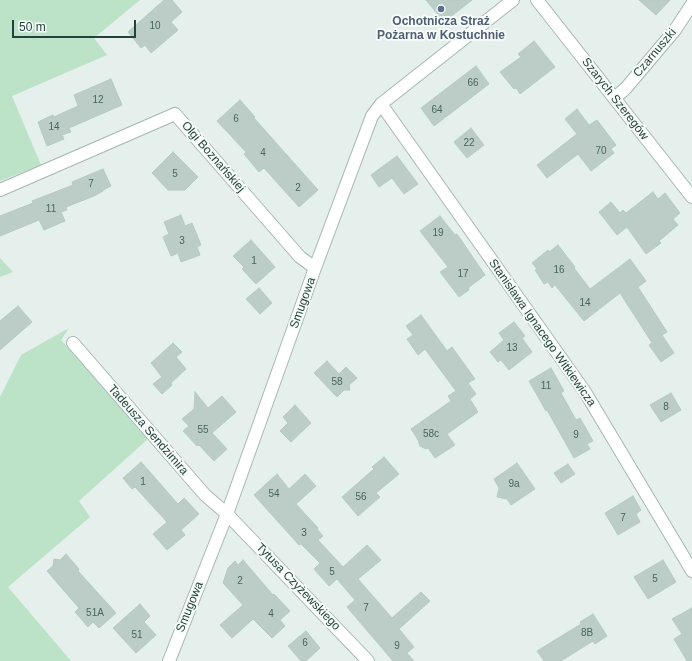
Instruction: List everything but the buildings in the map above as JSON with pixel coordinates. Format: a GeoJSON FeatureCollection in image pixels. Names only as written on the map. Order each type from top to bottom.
{"type":"FeatureCollection","features":[{"type":"Feature","properties":{"kind":"street","name":"Smugowa"},"geometry":{"type":"LineString","coordinates":[[169,661],[227,514],[315,268],[372,116],[381,104],[513,0]]}},
{"type":"Feature","properties":{"kind":"street","name":"Szarych Szeregów"},"geometry":{"type":"LineString","coordinates":[[537,0],[692,198]]}},
{"type":"Feature","properties":{"kind":"street","name":"Czarnuszki"},"geometry":{"type":"LineString","coordinates":[[615,98],[626,88],[675,30],[692,4]]}},
{"type":"Feature","properties":{"kind":"street","name":"Stanisława Ignacego Witkiewicza"},"geometry":{"type":"LineString","coordinates":[[381,104],[585,392],[692,570]]}},
{"type":"Feature","properties":{"kind":"street","name":"Olgi Boznańskiej"},"geometry":{"type":"LineString","coordinates":[[0,190],[175,114],[300,256],[315,268]]}},
{"type":"Feature","properties":{"kind":"street","name":"Tadeusza Sendzimira"},"geometry":{"type":"LineString","coordinates":[[73,343],[205,495],[227,514]]}},
{"type":"Feature","properties":{"kind":"street","name":"Tytusa Czyżewskiego"},"geometry":{"type":"LineString","coordinates":[[227,514],[368,661]]}},
{"type":"Feature","properties":{"kind":"green space"},"geometry":{"type":"Polygon","coordinates":[[[0,0],[140,0],[94,38],[107,55],[12,96],[41,165],[0,181],[0,0]]]}},
{"type":"Feature","properties":{"kind":"green space"},"geometry":{"type":"Polygon","coordinates":[[[0,258],[13,272],[0,277],[0,258]]]}},
{"type":"Feature","properties":{"kind":"green space"},"geometry":{"type":"Polygon","coordinates":[[[69,328],[61,340],[149,438],[79,501],[90,517],[8,587],[71,661],[0,661],[0,397],[21,355],[69,328]]]}},
{"type":"Feature","properties":{"kind":"place","name":"Ochotnicza Straż Pożarna w Kostuchnie"},"geometry":{"type":"Point","coordinates":[441,9]}}]}
